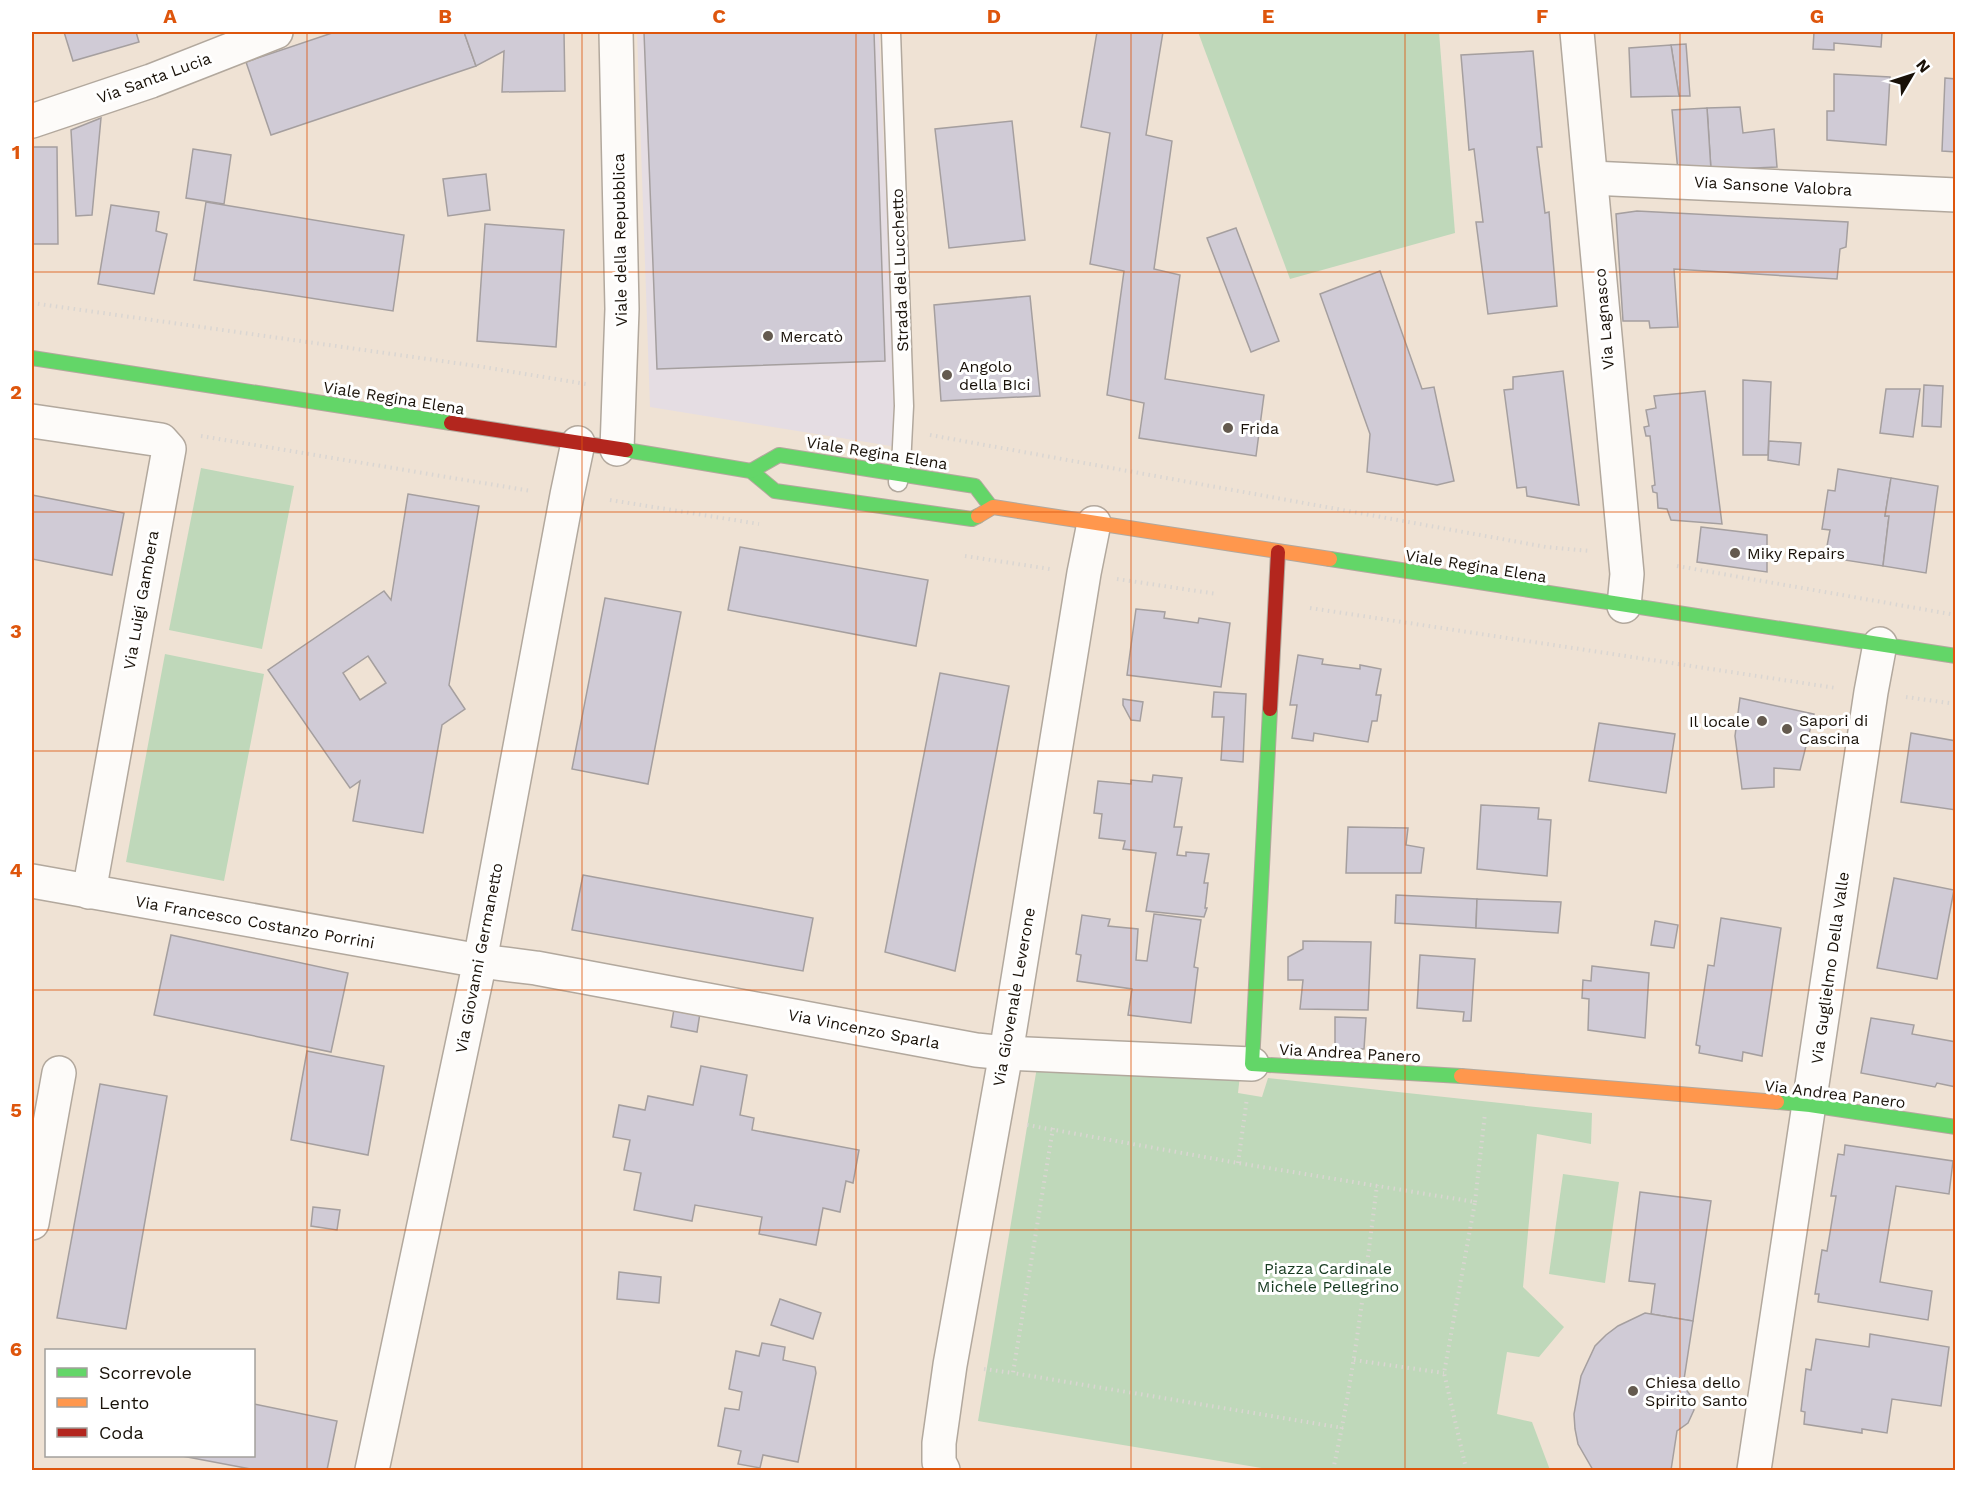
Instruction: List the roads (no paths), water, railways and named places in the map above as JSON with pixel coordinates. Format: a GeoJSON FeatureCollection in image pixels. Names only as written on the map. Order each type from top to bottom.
{"type":"FeatureCollection","features":[{"type":"Feature","properties":{"kind":"main road","name":"Viale Regina Elena"},"geometry":{"type":"LineString","coordinates":[[32,358],[751,471],[779,454],[975,486],[991,507],[1956,656]]}},
{"type":"Feature","properties":{"kind":"main road"},"geometry":{"type":"LineString","coordinates":[[751,471],[775,491],[972,519],[991,507]]}},
{"type":"Feature","properties":{"kind":"main road"},"geometry":{"type":"LineString","coordinates":[[1252,1064],[1278,552]]}},
{"type":"Feature","properties":{"kind":"main road","name":"Via Andrea Panero"},"geometry":{"type":"LineString","coordinates":[[1252,1064],[1489,1078],[1810,1105],[1956,1127]]}},
{"type":"Feature","properties":{"kind":"street","name":"Via Santa Lucia"},"geometry":{"type":"LineString","coordinates":[[32,121],[151,81],[276,32]]}},
{"type":"Feature","properties":{"kind":"street","name":"Viale della Repubblica"},"geometry":{"type":"LineString","coordinates":[[616,32],[622,309],[618,449]]}},
{"type":"Feature","properties":{"kind":"street","name":"Via Lagnasco"},"geometry":{"type":"LineString","coordinates":[[1577,32],[1627,574],[1624,606]]}},
{"type":"Feature","properties":{"kind":"street","name":"Via Sansone Valobra"},"geometry":{"type":"LineString","coordinates":[[1591,178],[1956,195]]}},
{"type":"Feature","properties":{"kind":"street","name":"Via Luigi Gambera"},"geometry":{"type":"LineString","coordinates":[[32,421],[161,440],[169,449],[89,892]]}},
{"type":"Feature","properties":{"kind":"street","name":"Via Giovanni Germanetto"},"geometry":{"type":"LineString","coordinates":[[372,1470],[480,961],[578,443]]}},
{"type":"Feature","properties":{"kind":"street","name":"Via Giovenale Leverone"},"geometry":{"type":"LineString","coordinates":[[942,1470],[939,1462],[939,1443],[950,1365],[1006,1053],[1094,523]]}},
{"type":"Feature","properties":{"kind":"street","name":"Via Guglielmo Della Valle"},"geometry":{"type":"LineString","coordinates":[[1754,1470],[1880,644]]}},
{"type":"Feature","properties":{"kind":"street","name":"Via Francesco Costanzo Porrini"},"geometry":{"type":"LineString","coordinates":[[32,881],[480,961]]}},
{"type":"Feature","properties":{"kind":"street","name":"Via Vincenzo Sparla"},"geometry":{"type":"LineString","coordinates":[[480,961],[536,968],[976,1050],[1252,1064]]}},
{"type":"Feature","properties":{"kind":"street"},"geometry":{"type":"LineString","coordinates":[[32,1224],[59,1073]]}},
{"type":"Feature","properties":{"kind":"lane","name":"Strada del Lucchetto"},"geometry":{"type":"LineString","coordinates":[[891,32],[904,429],[893,508]]}},
{"type":"Feature","properties":{"kind":"place","name":"Mercatò"},"geometry":{"type":"Point","coordinates":[768,336]}},
{"type":"Feature","properties":{"kind":"place","name":"Angolo della BIci"},"geometry":{"type":"Point","coordinates":[947,375]}},
{"type":"Feature","properties":{"kind":"place","name":"Frida"},"geometry":{"type":"Point","coordinates":[1228,428]}},
{"type":"Feature","properties":{"kind":"place","name":"Miky Repairs"},"geometry":{"type":"Point","coordinates":[1735,553]}},
{"type":"Feature","properties":{"kind":"place","name":"Il locale"},"geometry":{"type":"Point","coordinates":[1762,721]}},
{"type":"Feature","properties":{"kind":"place","name":"Sapori di Cascina"},"geometry":{"type":"Point","coordinates":[1787,729]}},
{"type":"Feature","properties":{"kind":"place","name":"Chiesa dello Spirito Santo"},"geometry":{"type":"Point","coordinates":[1633,1391]}},
{"type":"Feature","properties":{"kind":"park label","name":"Piazza Cardinale Michele Pellegrino"},"geometry":{"type":"Point","coordinates":[1328,1277]}}]}
